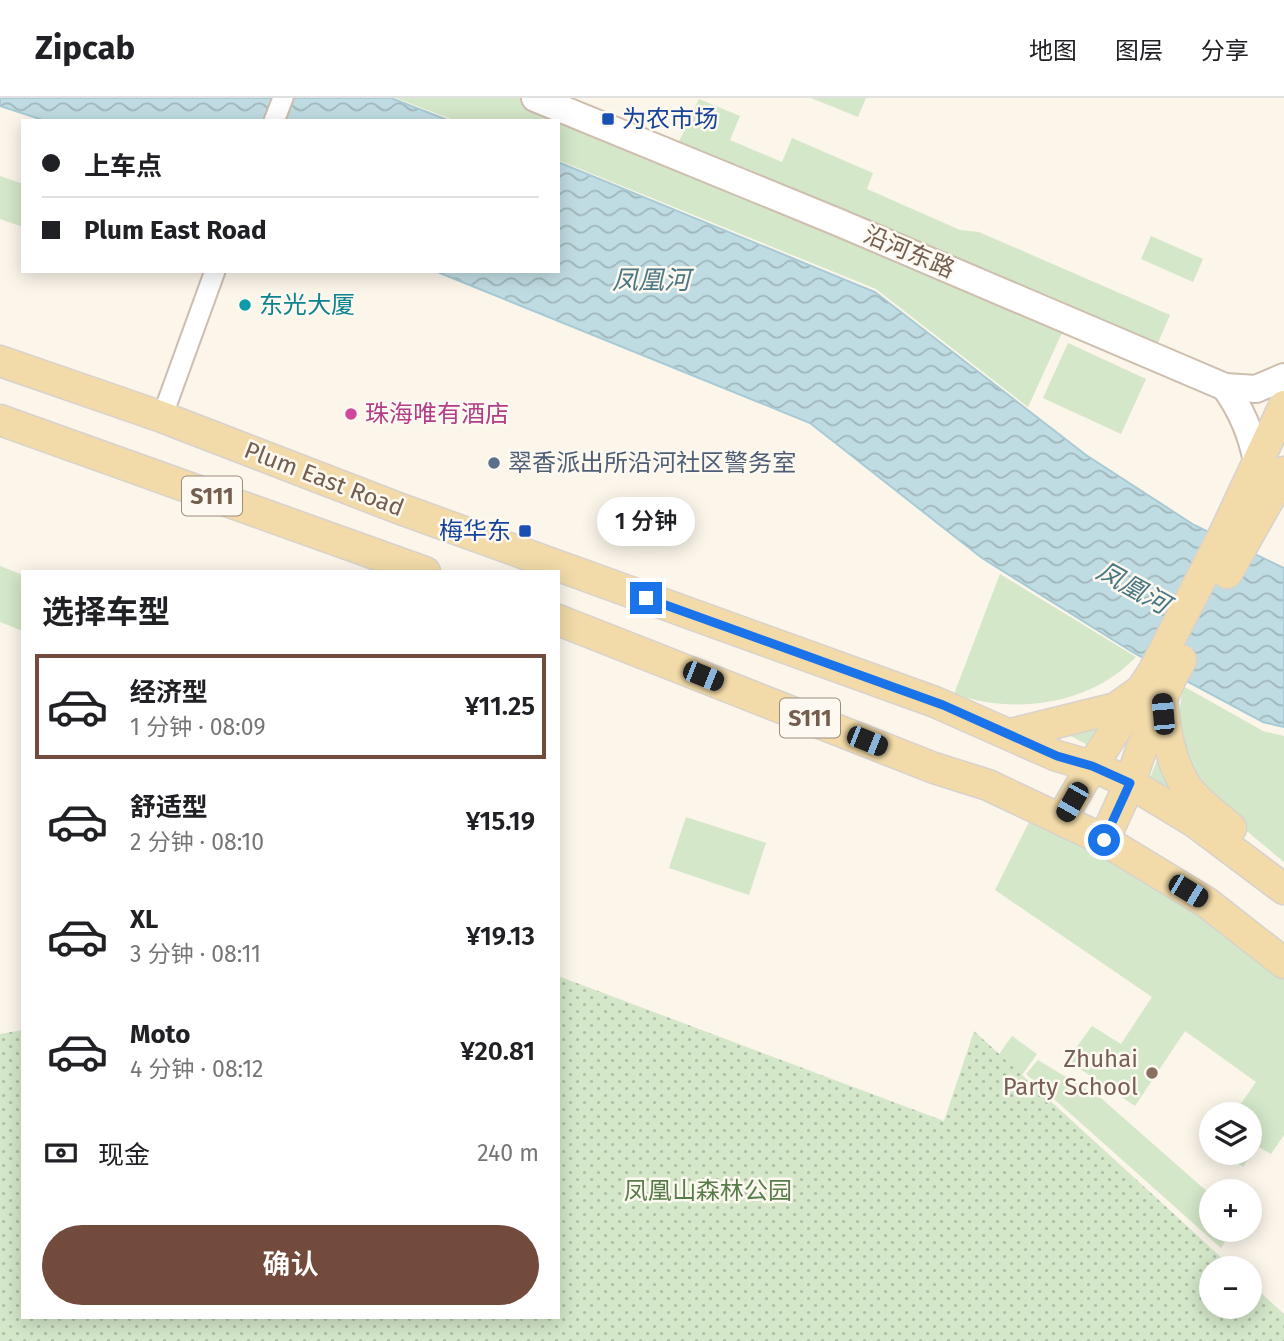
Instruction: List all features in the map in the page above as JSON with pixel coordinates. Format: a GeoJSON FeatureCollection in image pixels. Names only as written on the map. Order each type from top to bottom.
{"type":"FeatureCollection","features":[{"type":"Feature","properties":{"kind":"main road","name":"Plum East Road"},"geometry":{"type":"LineString","coordinates":[[0,362],[162,417],[410,512],[935,702],[1057,756],[1092,766],[1130,783],[1196,823],[1284,889]]}},
{"type":"Feature","properties":{"kind":"main road"},"geometry":{"type":"LineString","coordinates":[[1061,820],[1092,766],[1156,686],[1270,467],[1283,411]]}},
{"type":"Feature","properties":{"kind":"main road","name":"S111"},"geometry":{"type":"LineString","coordinates":[[0,420],[419,570]]}},
{"type":"Feature","properties":{"kind":"main road","name":"S111"},"geometry":{"type":"LineString","coordinates":[[560,621],[934,768],[988,785],[1104,840],[1206,902],[1284,963]]}},
{"type":"Feature","properties":{"kind":"main road"},"geometry":{"type":"LineString","coordinates":[[1011,734],[1116,708],[1156,686]]}},
{"type":"Feature","properties":{"kind":"main road"},"geometry":{"type":"LineString","coordinates":[[1104,840],[1130,783],[1156,686]]}},
{"type":"Feature","properties":{"kind":"main road"},"geometry":{"type":"LineString","coordinates":[[1156,686],[1165,729],[1186,786],[1284,874]]}},
{"type":"Feature","properties":{"kind":"street"},"geometry":{"type":"LineString","coordinates":[[275,119],[283,98]]}},
{"type":"Feature","properties":{"kind":"street","name":"沿河东路"},"geometry":{"type":"LineString","coordinates":[[535,98],[840,223],[1226,387],[1256,389],[1284,377]]}},
{"type":"Feature","properties":{"kind":"street"},"geometry":{"type":"LineString","coordinates":[[162,417],[214,273]]}},
{"type":"Feature","properties":{"kind":"street"},"geometry":{"type":"LineString","coordinates":[[1226,387],[1283,411]]}},
{"type":"Feature","properties":{"kind":"street"},"geometry":{"type":"LineString","coordinates":[[1226,387],[1270,467]]}},
{"type":"Feature","properties":{"kind":"green space"},"geometry":{"type":"Polygon","coordinates":[[[396,98],[528,98],[1066,324],[1028,407],[876,289],[560,161],[560,119],[451,119],[396,98]]]}},
{"type":"Feature","properties":{"kind":"green space"},"geometry":{"type":"Polygon","coordinates":[[[811,98],[866,98],[858,117],[811,98]]]}},
{"type":"Feature","properties":{"kind":"green space"},"geometry":{"type":"Polygon","coordinates":[[[699,99],[740,116],[730,140],[782,162],[792,138],[873,173],[867,189],[960,230],[979,232],[1170,315],[1154,352],[675,150],[699,99]]]}},
{"type":"Feature","properties":{"kind":"green space"},"geometry":{"type":"Polygon","coordinates":[[[0,176],[21,183],[21,226],[0,219],[0,176]]]}},
{"type":"Feature","properties":{"kind":"green space"},"geometry":{"type":"Polygon","coordinates":[[[1151,236],[1203,259],[1193,282],[1141,259],[1151,236]]]}},
{"type":"Feature","properties":{"kind":"green space"},"geometry":{"type":"Polygon","coordinates":[[[1068,343],[1146,379],[1121,434],[1043,398],[1068,343]]]}},
{"type":"Feature","properties":{"kind":"green space"},"geometry":{"type":"Polygon","coordinates":[[[0,566],[21,574],[21,630],[0,622],[0,566]]]}},
{"type":"Feature","properties":{"kind":"green space"},"geometry":{"type":"Polygon","coordinates":[[[1000,574],[1136,657],[1097,686],[1051,701],[1002,704],[954,694],[1000,574]]]}},
{"type":"Feature","properties":{"kind":"green space"},"geometry":{"type":"Polygon","coordinates":[[[1183,686],[1263,731],[1284,736],[1284,862],[1214,804],[1193,773],[1177,726],[1183,686]]]}},
{"type":"Feature","properties":{"kind":"green space"},"geometry":{"type":"Polygon","coordinates":[[[1114,723],[1095,749],[1069,735],[1114,723]]]}},
{"type":"Feature","properties":{"kind":"green space"},"geometry":{"type":"Polygon","coordinates":[[[1160,752],[1175,798],[1150,778],[1160,752]]]}},
{"type":"Feature","properties":{"kind":"green space"},"geometry":{"type":"Polygon","coordinates":[[[686,817],[766,843],[749,895],[669,868],[686,817]]]}},
{"type":"Feature","properties":{"kind":"green space"},"geometry":{"type":"Polygon","coordinates":[[[1031,818],[1101,847],[1200,915],[1284,978],[1284,1135],[1271,1154],[1262,1149],[1262,1102],[1242,1102],[1256,1082],[1185,1031],[1135,1106],[1067,1060],[1092,1026],[1121,1044],[1152,997],[995,890],[1031,818]]]}},
{"type":"Feature","properties":{"kind":"green space","name":"凤凰山森林公园"},"geometry":{"type":"Polygon","coordinates":[[[560,977],[944,1121],[974,1031],[1199,1237],[1199,1242],[1205,1242],[1220,1256],[1199,1256],[1199,1319],[1262,1319],[1262,1294],[1284,1314],[1284,1341],[0,1341],[0,1034],[21,1030],[21,1319],[560,1319],[560,977]]]}},
{"type":"Feature","properties":{"kind":"green space"},"geometry":{"type":"Polygon","coordinates":[[[1012,1036],[1037,1054],[1002,1103],[977,1085],[1012,1036]]]}},
{"type":"Feature","properties":{"kind":"green space"},"geometry":{"type":"Polygon","coordinates":[[[1038,1060],[1102,1099],[1199,1184],[1199,1228],[1026,1074],[1038,1060]]]}},
{"type":"Feature","properties":{"kind":"green space"},"geometry":{"type":"Polygon","coordinates":[[[1214,1242],[1225,1242],[1221,1248],[1214,1242]]]}},
{"type":"Feature","properties":{"kind":"water"},"geometry":{"type":"Polygon","coordinates":[[[0,98],[391,98],[445,119],[40,119],[0,106],[0,98]]]}},
{"type":"Feature","properties":{"kind":"water","name":"凤凰河"},"geometry":{"type":"Polygon","coordinates":[[[560,163],[875,292],[1086,455],[1194,525],[1284,568],[1284,727],[1263,722],[1134,653],[982,558],[810,423],[440,273],[560,273],[560,163]]]}},
{"type":"Feature","properties":{"kind":"place","name":"为农市场"},"geometry":{"type":"Point","coordinates":[608,119]}},
{"type":"Feature","properties":{"kind":"place","name":"东光大厦"},"geometry":{"type":"Point","coordinates":[245,305]}},
{"type":"Feature","properties":{"kind":"place","name":"珠海唯有酒店"},"geometry":{"type":"Point","coordinates":[351,414]}},
{"type":"Feature","properties":{"kind":"place","name":"翠香派出所沿河社区警务室"},"geometry":{"type":"Point","coordinates":[494,463]}},
{"type":"Feature","properties":{"kind":"place","name":"梅华东"},"geometry":{"type":"Point","coordinates":[525,531]}},
{"type":"Feature","properties":{"kind":"place","name":"Zhuhai Party School"},"geometry":{"type":"Point","coordinates":[1152,1073]}},
{"type":"Feature","properties":{"kind":"route"},"geometry":{"type":"LineString","coordinates":[[646,598],[943,705],[1057,756],[1092,766],[1130,783],[1104,840]]}}]}
